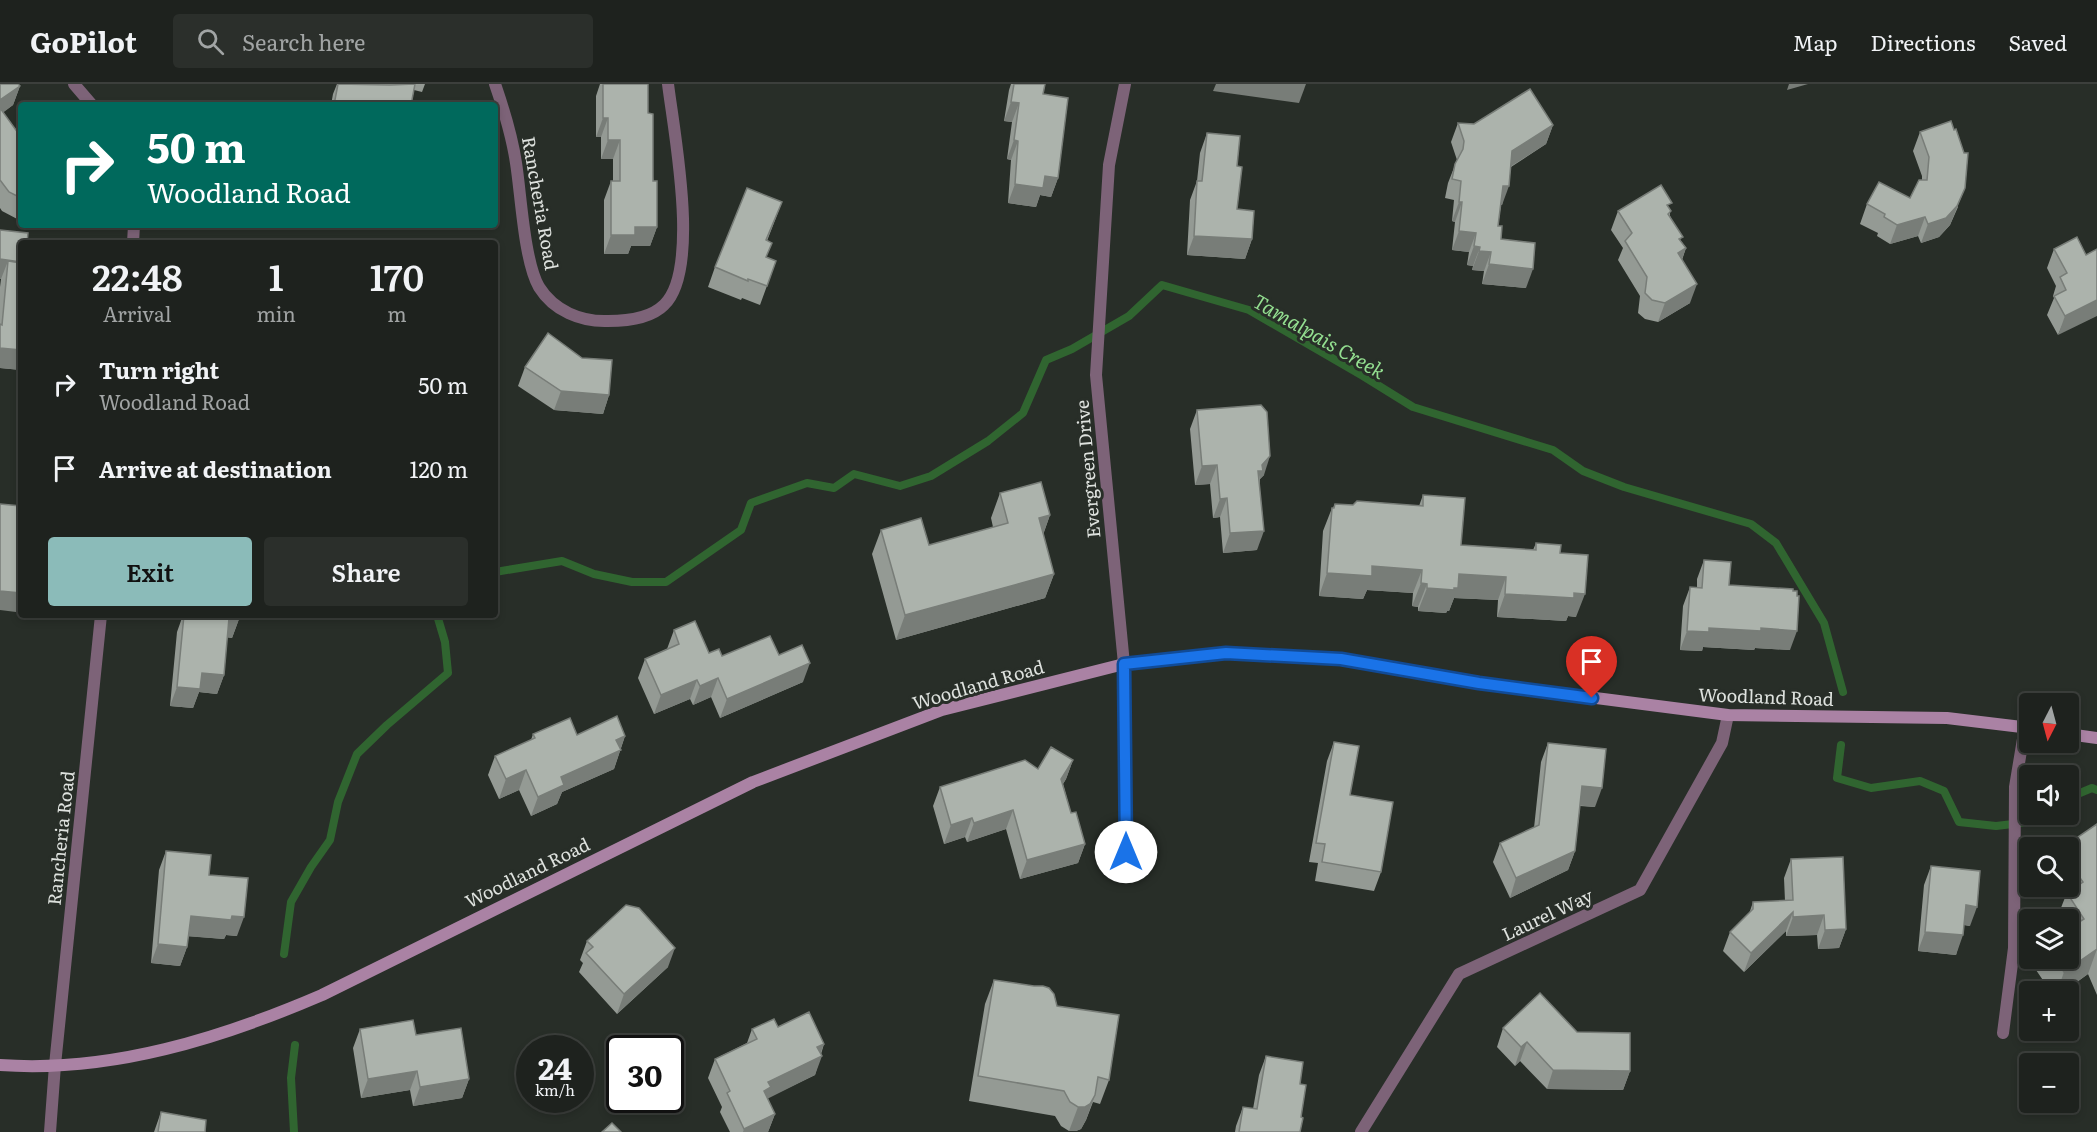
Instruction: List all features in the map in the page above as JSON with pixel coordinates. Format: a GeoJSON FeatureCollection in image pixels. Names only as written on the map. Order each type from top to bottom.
{"type":"FeatureCollection","features":[{"type":"Feature","properties":{"kind":"street"},"geometry":{"type":"LineString","coordinates":[[74,84],[89,102]]}},
{"type":"Feature","properties":{"kind":"street","name":"Rancheria Road"},"geometry":{"type":"LineString","coordinates":[[495,84],[506,115],[516,159],[531,267],[540,287],[555,304],[571,316],[591,322],[627,321],[648,315],[664,306],[674,291],[681,269],[684,242],[678,162],[668,84]]}},
{"type":"Feature","properties":{"kind":"street","name":"Evergreen Drive"},"geometry":{"type":"LineString","coordinates":[[1125,84],[1109,165],[1096,375],[1124,664],[1126,852]]}},
{"type":"Feature","properties":{"kind":"street","name":"Rancheria Road"},"geometry":{"type":"LineString","coordinates":[[50,1132],[101,618]]}},
{"type":"Feature","properties":{"kind":"street","name":"Woodland Road"},"geometry":{"type":"LineString","coordinates":[[0,1065],[55,1065],[122,1058],[168,1048],[274,1016],[333,990],[753,782],[942,710],[1124,664],[1226,653],[1341,659],[1479,683],[1728,715],[1947,718],[2019,727]]}},
{"type":"Feature","properties":{"kind":"street","name":"Laurel Way"},"geometry":{"type":"LineString","coordinates":[[1361,1132],[1459,974],[1640,890],[1722,743],[1728,715]]}},
{"type":"Feature","properties":{"kind":"street"},"geometry":{"type":"LineString","coordinates":[[2079,736],[2097,738]]}},
{"type":"Feature","properties":{"kind":"street"},"geometry":{"type":"LineString","coordinates":[[2003,1033],[2014,948],[2015,787],[2022,753]]}},
{"type":"Feature","properties":{"kind":"building"},"geometry":{"type":"Polygon","coordinates":[[[0,84],[18,84],[20,86],[0,100],[0,84]]]}},
{"type":"Feature","properties":{"kind":"building"},"geometry":{"type":"Polygon","coordinates":[[[338,84],[415,84],[412,102],[335,102],[338,84]]]}},
{"type":"Feature","properties":{"kind":"building"},"geometry":{"type":"Polygon","coordinates":[[[603,84],[648,84],[648,113],[653,114],[653,181],[657,181],[657,227],[635,227],[635,235],[611,235],[611,181],[620,181],[620,140],[608,140],[608,118],[603,118],[603,84]]]}},
{"type":"Feature","properties":{"kind":"building"},"geometry":{"type":"Polygon","coordinates":[[[1014,84],[1045,84],[1043,94],[1068,98],[1058,178],[1045,176],[1043,188],[1015,184],[1018,141],[1014,140],[1019,103],[1011,102],[1014,84]]]}},
{"type":"Feature","properties":{"kind":"building"},"geometry":{"type":"Polygon","coordinates":[[[1530,89],[1553,125],[1512,151],[1509,186],[1503,186],[1498,226],[1502,226],[1501,239],[1535,243],[1533,269],[1489,264],[1491,252],[1479,251],[1480,247],[1474,246],[1476,233],[1459,231],[1462,202],[1459,202],[1461,181],[1452,179],[1464,141],[1458,123],[1474,124],[1530,89]]]}},
{"type":"Feature","properties":{"kind":"building"},"geometry":{"type":"Polygon","coordinates":[[[0,108],[18,133],[18,196],[9,192],[0,180],[0,108]]]}},
{"type":"Feature","properties":{"kind":"building"},"geometry":{"type":"Polygon","coordinates":[[[1951,121],[1964,153],[1968,153],[1965,188],[1957,206],[1946,218],[1928,224],[1925,217],[1897,225],[1884,217],[1885,214],[1867,204],[1879,182],[1910,198],[1919,180],[1927,180],[1929,157],[1920,132],[1951,121]]]}},
{"type":"Feature","properties":{"kind":"building"},"geometry":{"type":"Polygon","coordinates":[[[1207,133],[1240,136],[1237,166],[1242,167],[1237,209],[1254,211],[1252,239],[1194,236],[1197,181],[1202,181],[1207,133]]]}},
{"type":"Feature","properties":{"kind":"building"},"geometry":{"type":"Polygon","coordinates":[[[1661,185],[1672,203],[1667,205],[1671,211],[1668,214],[1683,237],[1679,239],[1686,248],[1678,253],[1697,284],[1665,303],[1652,300],[1645,293],[1647,277],[1625,241],[1632,233],[1618,211],[1661,185]]]}},
{"type":"Feature","properties":{"kind":"building"},"geometry":{"type":"Polygon","coordinates":[[[747,188],[782,202],[766,240],[772,243],[766,257],[776,261],[767,286],[748,279],[748,281],[715,267],[747,188]]]}},
{"type":"Feature","properties":{"kind":"building"},"geometry":{"type":"Polygon","coordinates":[[[0,230],[28,233],[27,240],[18,240],[18,262],[0,259],[0,230]]]}},
{"type":"Feature","properties":{"kind":"building"},"geometry":{"type":"Polygon","coordinates":[[[2077,237],[2086,255],[2097,249],[2097,300],[2065,316],[2054,296],[2066,290],[2060,277],[2067,273],[2054,249],[2077,237]]]}},
{"type":"Feature","properties":{"kind":"building"},"geometry":{"type":"Polygon","coordinates":[[[8,261],[18,263],[18,350],[0,348],[0,324],[2,325],[8,261]]]}},
{"type":"Feature","properties":{"kind":"building"},"geometry":{"type":"Polygon","coordinates":[[[548,333],[582,358],[612,360],[609,395],[561,391],[525,367],[548,333]]]}},
{"type":"Feature","properties":{"kind":"building"},"geometry":{"type":"Polygon","coordinates":[[[1261,405],[1267,412],[1270,456],[1262,465],[1263,471],[1258,471],[1264,531],[1230,533],[1227,498],[1220,499],[1217,465],[1202,466],[1197,410],[1261,405]]]}},
{"type":"Feature","properties":{"kind":"building"},"geometry":{"type":"Polygon","coordinates":[[[1041,482],[1050,515],[1039,518],[1054,574],[905,615],[881,530],[921,518],[929,545],[1008,523],[1000,493],[1041,482]]]}},
{"type":"Feature","properties":{"kind":"building"},"geometry":{"type":"Polygon","coordinates":[[[1423,495],[1465,498],[1461,545],[1536,550],[1536,543],[1561,545],[1560,553],[1588,555],[1585,594],[1574,593],[1574,598],[1505,594],[1506,577],[1459,574],[1458,588],[1454,590],[1427,588],[1427,584],[1421,583],[1422,570],[1372,566],[1372,576],[1327,573],[1332,508],[1335,504],[1353,505],[1357,501],[1423,506],[1423,495]]]}},
{"type":"Feature","properties":{"kind":"building"},"geometry":{"type":"Polygon","coordinates":[[[0,504],[18,506],[18,593],[0,591],[0,504]]]}},
{"type":"Feature","properties":{"kind":"building"},"geometry":{"type":"Polygon","coordinates":[[[1704,560],[1731,562],[1729,585],[1797,591],[1797,596],[1799,596],[1797,631],[1709,628],[1709,632],[1687,631],[1690,587],[1702,588],[1704,560]]]}},
{"type":"Feature","properties":{"kind":"building"},"geometry":{"type":"Polygon","coordinates":[[[184,618],[229,618],[224,675],[202,673],[200,689],[177,687],[184,618]]]}},
{"type":"Feature","properties":{"kind":"building"},"geometry":{"type":"Polygon","coordinates":[[[695,621],[709,653],[719,649],[722,656],[770,636],[779,655],[802,645],[810,663],[727,699],[718,678],[700,686],[697,680],[661,695],[645,659],[679,644],[674,630],[695,621]]]}},
{"type":"Feature","properties":{"kind":"building"},"geometry":{"type":"Polygon","coordinates":[[[617,716],[625,736],[616,740],[621,750],[561,777],[564,785],[538,797],[526,770],[506,779],[495,756],[535,738],[533,734],[570,718],[577,735],[617,716]]]}},
{"type":"Feature","properties":{"kind":"building"},"geometry":{"type":"Polygon","coordinates":[[[1334,742],[1359,746],[1350,795],[1393,802],[1381,872],[1322,862],[1325,844],[1316,843],[1334,742]]]}},
{"type":"Feature","properties":{"kind":"building"},"geometry":{"type":"Polygon","coordinates":[[[1548,743],[1606,749],[1602,788],[1582,786],[1575,851],[1516,878],[1500,843],[1539,825],[1548,743]]]}},
{"type":"Feature","properties":{"kind":"building"},"geometry":{"type":"Polygon","coordinates":[[[1051,747],[1073,760],[1061,779],[1071,813],[1076,812],[1085,844],[1027,860],[1013,810],[974,823],[972,818],[951,825],[940,787],[1025,760],[1038,769],[1051,747]]]}},
{"type":"Feature","properties":{"kind":"building"},"geometry":{"type":"Polygon","coordinates":[[[2097,824],[2097,949],[2079,962],[2079,922],[2084,919],[2070,897],[2079,897],[2079,885],[2083,882],[2079,876],[2078,837],[2097,824]]]}},
{"type":"Feature","properties":{"kind":"building"},"geometry":{"type":"Polygon","coordinates":[[[166,851],[211,855],[209,875],[248,878],[244,917],[232,916],[231,920],[191,916],[187,947],[158,944],[166,851]]]}},
{"type":"Feature","properties":{"kind":"building"},"geometry":{"type":"Polygon","coordinates":[[[1843,857],[1846,929],[1825,930],[1824,915],[1793,917],[1793,912],[1751,953],[1730,932],[1753,909],[1753,902],[1793,900],[1791,859],[1843,857]]]}},
{"type":"Feature","properties":{"kind":"building"},"geometry":{"type":"Polygon","coordinates":[[[1931,866],[1980,871],[1977,907],[1966,905],[1963,935],[1925,932],[1931,866]]]}},
{"type":"Feature","properties":{"kind":"building"},"geometry":{"type":"Polygon","coordinates":[[[626,905],[639,908],[675,948],[624,994],[586,953],[593,947],[587,941],[626,905]]]}},
{"type":"Feature","properties":{"kind":"building"},"geometry":{"type":"Polygon","coordinates":[[[994,980],[1049,988],[1054,994],[1057,1006],[1119,1015],[1109,1080],[1098,1077],[1095,1095],[1090,1104],[1078,1107],[1070,1102],[1064,1091],[978,1076],[994,980]]]}},
{"type":"Feature","properties":{"kind":"building"},"geometry":{"type":"Polygon","coordinates":[[[1540,993],[1577,1032],[1630,1033],[1630,1071],[1553,1070],[1527,1042],[1521,1047],[1503,1028],[1540,993]]]}},
{"type":"Feature","properties":{"kind":"building"},"geometry":{"type":"Polygon","coordinates":[[[809,1012],[824,1044],[817,1047],[822,1056],[768,1082],[771,1087],[764,1091],[775,1114],[744,1129],[727,1093],[730,1091],[715,1059],[757,1039],[752,1029],[774,1019],[778,1027],[809,1012]]]}},
{"type":"Feature","properties":{"kind":"building"},"geometry":{"type":"Polygon","coordinates":[[[413,1020],[416,1035],[461,1028],[469,1079],[420,1087],[417,1071],[368,1079],[360,1029],[413,1020]]]}},
{"type":"Feature","properties":{"kind":"building"},"geometry":{"type":"Polygon","coordinates":[[[1266,1056],[1303,1062],[1300,1084],[1306,1085],[1300,1132],[1239,1132],[1243,1107],[1257,1109],[1266,1056]]]}},
{"type":"Feature","properties":{"kind":"building"},"geometry":{"type":"Polygon","coordinates":[[[161,1112],[206,1120],[205,1132],[158,1132],[161,1112]]]}},
{"type":"Feature","properties":{"kind":"building"},"geometry":{"type":"Polygon","coordinates":[[[612,1123],[621,1132],[602,1132],[612,1123]]]}},
{"type":"Feature","properties":{"kind":"waterway","name":"Tamalpais Creek"},"geometry":{"type":"LineString","coordinates":[[498,572],[562,561],[594,574],[632,582],[666,582],[741,530],[751,503],[807,483],[834,488],[854,474],[900,486],[931,476],[988,441],[1023,413],[1046,360],[1072,349],[1129,316],[1162,285],[1249,310],[1413,407],[1553,450],[1583,471],[1624,487],[1751,524],[1776,543],[1824,623],[1843,692]]}},
{"type":"Feature","properties":{"kind":"waterway","name":"Tamalpais Creek"},"geometry":{"type":"LineString","coordinates":[[284,954],[291,902],[330,840],[338,802],[357,754],[448,673],[445,642],[438,618]]}},
{"type":"Feature","properties":{"kind":"waterway","name":"Tamalpais Creek"},"geometry":{"type":"LineString","coordinates":[[1841,745],[1837,778],[1871,788],[1920,781],[1944,791],[1959,822],[1996,826],[2019,823]]}},
{"type":"Feature","properties":{"kind":"waterway","name":"Tamalpais Creek"},"geometry":{"type":"LineString","coordinates":[[2079,793],[2092,788],[2097,790]]}},
{"type":"Feature","properties":{"kind":"waterway","name":"Tamalpais Creek"},"geometry":{"type":"LineString","coordinates":[[294,1132],[291,1078],[295,1045]]}},
{"type":"Feature","properties":{"kind":"route"},"geometry":{"type":"LineString","coordinates":[[1126,852],[1124,664],[1226,653],[1341,659],[1479,683],[1592,698]]}}]}
